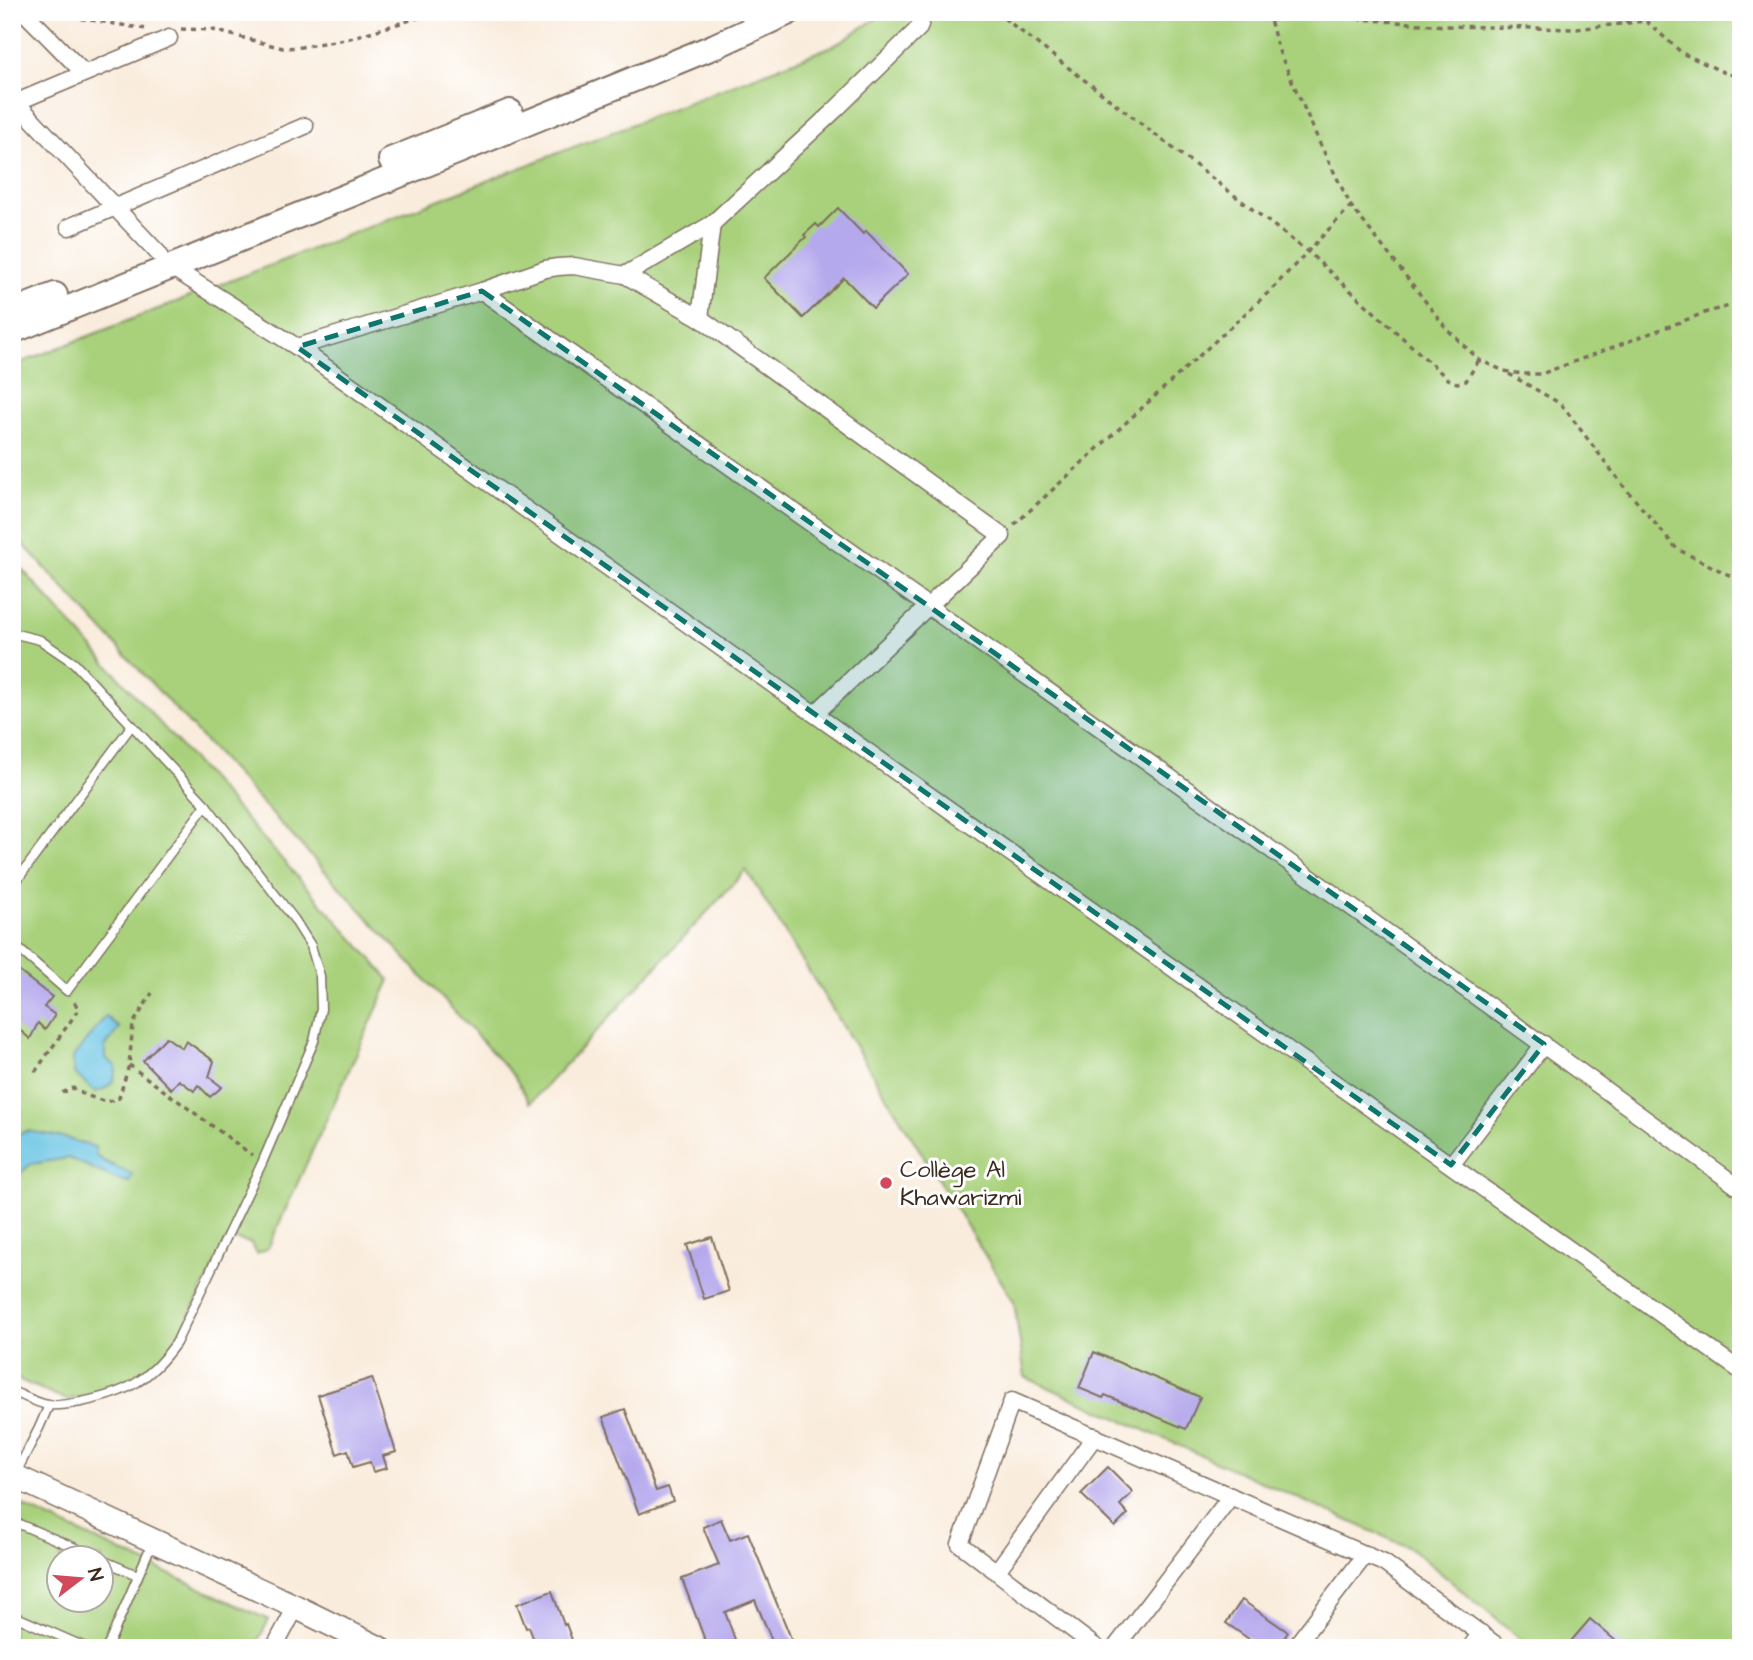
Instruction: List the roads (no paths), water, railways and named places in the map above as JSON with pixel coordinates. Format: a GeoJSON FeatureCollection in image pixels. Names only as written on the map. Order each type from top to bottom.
{"type":"FeatureCollection","features":[{"type":"Feature","properties":{"kind":"main road"},"geometry":{"type":"LineString","coordinates":[[12,331],[165,260],[749,12]]}},
{"type":"Feature","properties":{"kind":"main road"},"geometry":{"type":"LineString","coordinates":[[12,312],[165,260],[559,110],[715,46],[789,12]]}},
{"type":"Feature","properties":{"kind":"street"},"geometry":{"type":"LineString","coordinates":[[24,12],[85,74]]}},
{"type":"Feature","properties":{"kind":"street"},"geometry":{"type":"LineString","coordinates":[[625,275],[712,225],[919,28],[922,12]]}},
{"type":"Feature","properties":{"kind":"street"},"geometry":{"type":"LineString","coordinates":[[174,34],[85,74],[13,101],[165,260],[297,346],[1741,1371]]}},
{"type":"Feature","properties":{"kind":"street"},"geometry":{"type":"LineString","coordinates":[[69,227],[305,126]]}},
{"type":"Feature","properties":{"kind":"street"},"geometry":{"type":"LineString","coordinates":[[700,318],[712,225]]}},
{"type":"Feature","properties":{"kind":"street"},"geometry":{"type":"LineString","coordinates":[[297,346],[482,291],[545,269],[574,266],[625,275],[700,318],[1002,536],[816,713]]}},
{"type":"Feature","properties":{"kind":"street"},"geometry":{"type":"LineString","coordinates":[[482,291],[928,605],[1741,1189]]}},
{"type":"Feature","properties":{"kind":"street"},"geometry":{"type":"LineString","coordinates":[[1451,1165],[1544,1045]]}},
{"type":"Feature","properties":{"kind":"street"},"geometry":{"type":"LineString","coordinates":[[1097,1648],[960,1544],[1012,1401],[1384,1563],[1500,1648]]}},
{"type":"Feature","properties":{"kind":"street"},"geometry":{"type":"LineString","coordinates":[[997,1571],[1095,1436]]}},
{"type":"Feature","properties":{"kind":"street"},"geometry":{"type":"LineString","coordinates":[[13,1475],[296,1606],[379,1648]]}},
{"type":"Feature","properties":{"kind":"street"},"geometry":{"type":"LineString","coordinates":[[1115,1648],[1231,1496]]}},
{"type":"Feature","properties":{"kind":"street"},"geometry":{"type":"LineString","coordinates":[[1294,1648],[1366,1554]]}},
{"type":"Feature","properties":{"kind":"street"},"geometry":{"type":"LineString","coordinates":[[274,1648],[296,1606]]}},
{"type":"Feature","properties":{"kind":"street"},"geometry":{"type":"LineString","coordinates":[[1470,1648],[1481,1633]]}},
{"type":"Feature","properties":{"kind":"lane"},"geometry":{"type":"LineString","coordinates":[[12,632],[40,640],[74,663],[206,805],[304,932],[314,953],[320,976],[321,1009],[314,1041],[262,1163],[176,1343],[163,1360],[135,1384],[110,1396],[71,1404],[49,1405],[12,1391]]}},
{"type":"Feature","properties":{"kind":"lane"},"geometry":{"type":"LineString","coordinates":[[12,887],[132,725]]}},
{"type":"Feature","properties":{"kind":"lane"},"geometry":{"type":"LineString","coordinates":[[12,943],[67,990],[206,805]]}},
{"type":"Feature","properties":{"kind":"lane"},"geometry":{"type":"LineString","coordinates":[[13,1475],[49,1405]]}},
{"type":"Feature","properties":{"kind":"lane"},"geometry":{"type":"LineString","coordinates":[[12,1521],[65,1544]]}},
{"type":"Feature","properties":{"kind":"lane"},"geometry":{"type":"LineString","coordinates":[[107,1648],[153,1540]]}},
{"type":"Feature","properties":{"kind":"lane"},"geometry":{"type":"LineString","coordinates":[[116,1566],[137,1575]]}},
{"type":"Feature","properties":{"kind":"lane"},"geometry":{"type":"LineString","coordinates":[[12,1615],[87,1648]]}},
{"type":"Feature","properties":{"kind":"water"},"geometry":{"type":"Polygon","coordinates":[[[106,1016],[119,1028],[105,1047],[105,1058],[116,1066],[116,1072],[111,1084],[95,1092],[74,1073],[73,1057],[106,1016]]]}},
{"type":"Feature","properties":{"kind":"water"},"geometry":{"type":"Polygon","coordinates":[[[28,1131],[95,1147],[95,1154],[103,1161],[132,1174],[129,1182],[69,1158],[31,1164],[12,1180],[12,1136],[28,1131]]]}},
{"type":"Feature","properties":{"kind":"place","name":"Collège Al Khawarizmi"},"geometry":{"type":"Point","coordinates":[886,1183]}}]}
